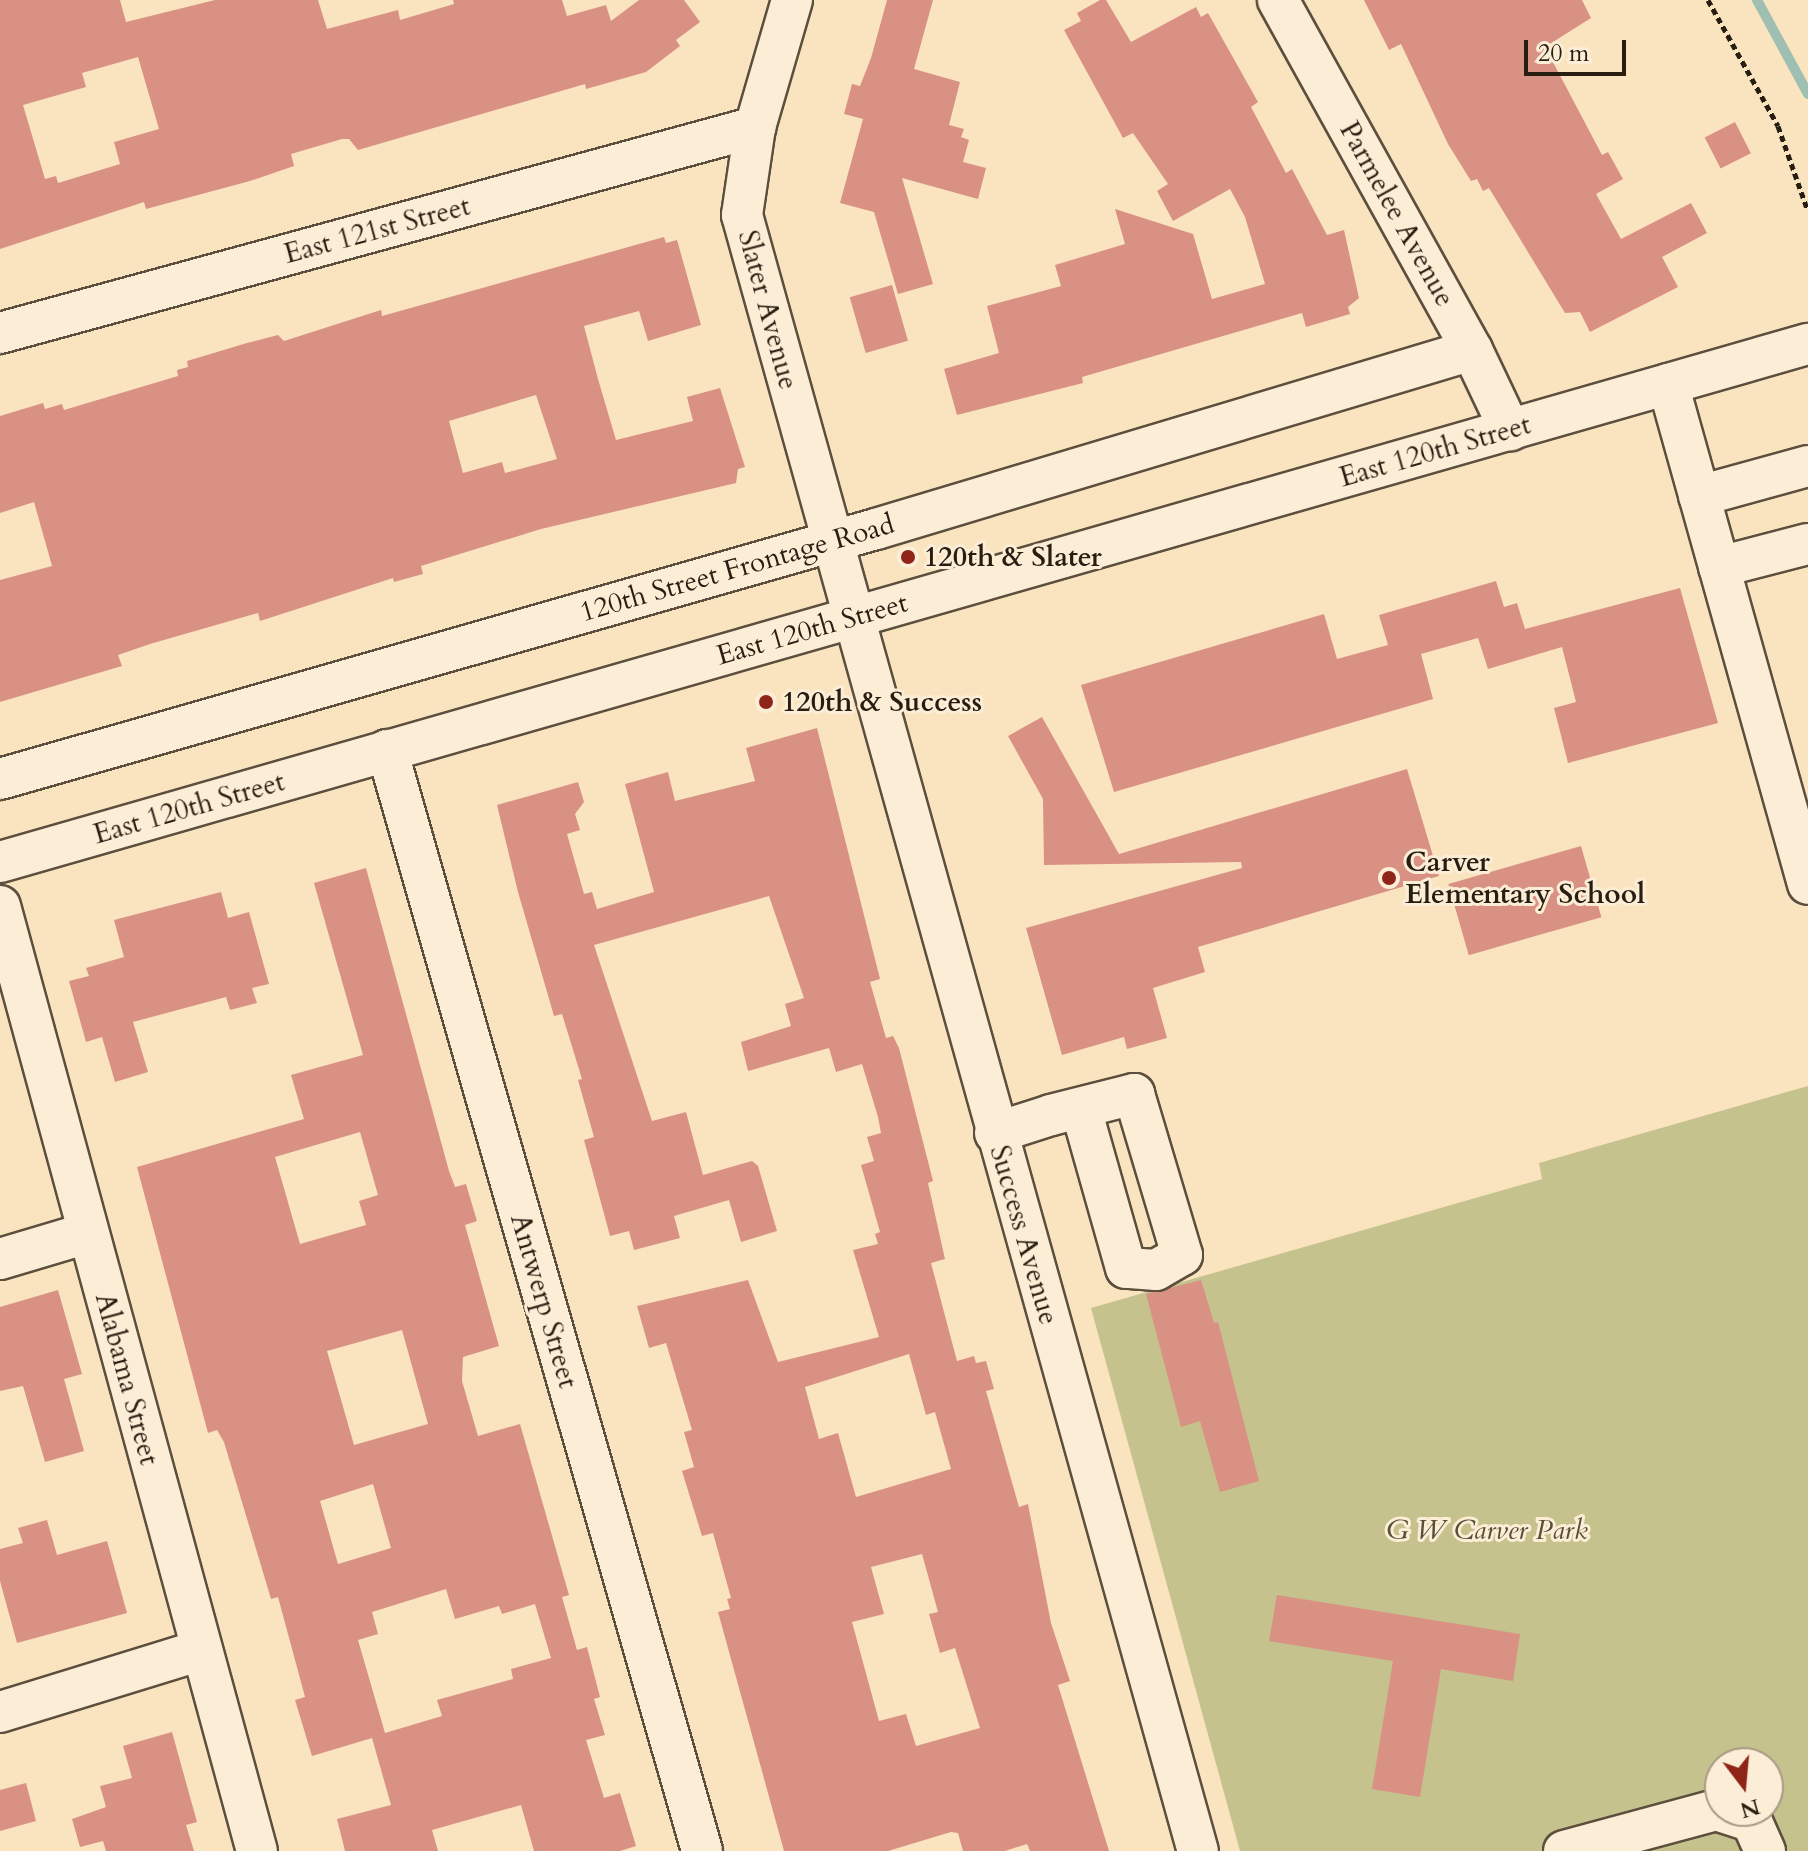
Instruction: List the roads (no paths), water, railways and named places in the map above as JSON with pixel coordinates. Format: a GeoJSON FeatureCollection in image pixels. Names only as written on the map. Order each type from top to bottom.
{"type":"FeatureCollection","features":[{"type":"Feature","properties":{"kind":"street","name":"Slater Avenue"},"geometry":{"type":"LineString","coordinates":[[792,0],[755,127],[742,215],[856,617]]}},
{"type":"Feature","properties":{"kind":"street","name":"Parmelee Avenue"},"geometry":{"type":"LineString","coordinates":[[1278,0],[1472,350],[1510,430]]}},
{"type":"Feature","properties":{"kind":"street","name":"East 121st Street"},"geometry":{"type":"LineString","coordinates":[[0,333],[755,127]]}},
{"type":"Feature","properties":{"kind":"street","name":"East 120th Street"},"geometry":{"type":"LineString","coordinates":[[0,862],[1808,344]]}},
{"type":"Feature","properties":{"kind":"street","name":"120th Street Frontage Road"},"geometry":{"type":"LineString","coordinates":[[0,779],[832,541],[1472,350]]}},
{"type":"Feature","properties":{"kind":"street"},"geometry":{"type":"LineString","coordinates":[[1668,384],[1808,884]]}},
{"type":"Feature","properties":{"kind":"street"},"geometry":{"type":"LineString","coordinates":[[1699,496],[1808,466]]}},
{"type":"Feature","properties":{"kind":"street"},"geometry":{"type":"LineString","coordinates":[[1719,567],[1808,544]]}},
{"type":"Feature","properties":{"kind":"street","name":"Success Avenue"},"geometry":{"type":"LineString","coordinates":[[856,617],[995,1133],[1198,1851]]}},
{"type":"Feature","properties":{"kind":"street","name":"Antwerp Street"},"geometry":{"type":"LineString","coordinates":[[387,750],[702,1851]]}},
{"type":"Feature","properties":{"kind":"street","name":"Alabama Street"},"geometry":{"type":"LineString","coordinates":[[0,906],[257,1851]]}},
{"type":"Feature","properties":{"kind":"street"},"geometry":{"type":"LineString","coordinates":[[995,1133],[1081,1109]]}},
{"type":"Feature","properties":{"kind":"street"},"geometry":{"type":"LineString","coordinates":[[0,1259],[87,1233]]}},
{"type":"Feature","properties":{"kind":"street"},"geometry":{"type":"LineString","coordinates":[[0,1712],[202,1650]]}},
{"type":"Feature","properties":{"kind":"street"},"geometry":{"type":"LineString","coordinates":[[1564,1851],[1716,1810],[1752,1822],[1765,1851]]}},
{"type":"Feature","properties":{"kind":"waterway"},"geometry":{"type":"LineString","coordinates":[[1757,0],[1808,94]]}},
{"type":"Feature","properties":{"kind":"place","name":"120th & Slater"},"geometry":{"type":"Point","coordinates":[908,557]}},
{"type":"Feature","properties":{"kind":"place","name":"120th & Success"},"geometry":{"type":"Point","coordinates":[766,702]}},
{"type":"Feature","properties":{"kind":"place","name":"Carver Elementary School"},"geometry":{"type":"Point","coordinates":[1389,878]}},
{"type":"Feature","properties":{"kind":"park label","name":"G W Carver Park"},"geometry":{"type":"Point","coordinates":[1487,1530]}}]}
